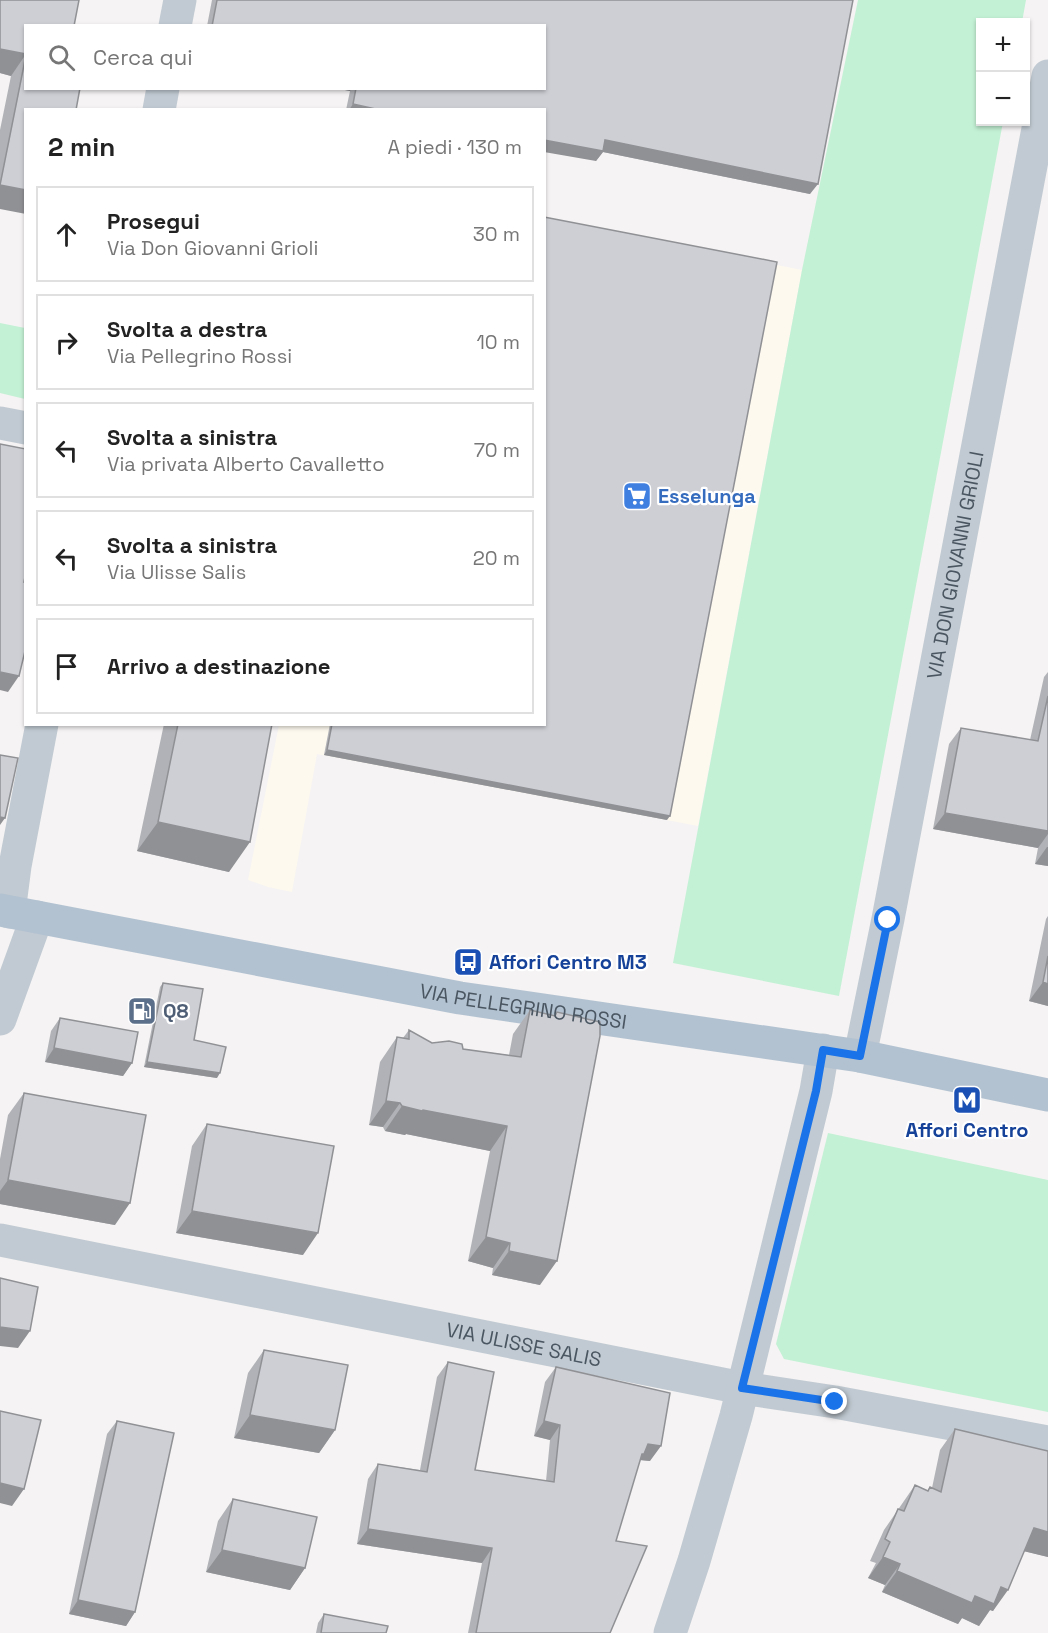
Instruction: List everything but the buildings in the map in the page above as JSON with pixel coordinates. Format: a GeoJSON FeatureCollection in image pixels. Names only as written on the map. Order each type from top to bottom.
{"type":"FeatureCollection","features":[{"type":"Feature","properties":{"kind":"main road","name":"VIA PELLEGRINO ROSSI"},"geometry":{"type":"LineString","coordinates":[[15,913],[460,998],[860,1056],[1048,1095]]}},
{"type":"Feature","properties":{"kind":"street"},"geometry":{"type":"LineString","coordinates":[[175,24],[180,0]]}},
{"type":"Feature","properties":{"kind":"street","name":"VIA DON GIOVANNI GRIOLI"},"geometry":{"type":"LineString","coordinates":[[860,1056],[888,920],[1048,76]]}},
{"type":"Feature","properties":{"kind":"street"},"geometry":{"type":"LineString","coordinates":[[159,108],[163,90]]}},
{"type":"Feature","properties":{"kind":"street"},"geometry":{"type":"LineString","coordinates":[[0,423],[24,428]]}},
{"type":"Feature","properties":{"kind":"street"},"geometry":{"type":"LineString","coordinates":[[0,1019],[15,913],[15,866],[42,726]]}},
{"type":"Feature","properties":{"kind":"street"},"geometry":{"type":"LineString","coordinates":[[670,1633],[698,1550],[742,1388],[816,1091],[823,1050]]}},
{"type":"Feature","properties":{"kind":"street","name":"VIA ULISSE SALIS"},"geometry":{"type":"LineString","coordinates":[[0,1240],[742,1388],[835,1402],[1048,1442]]}},
{"type":"Feature","properties":{"kind":"shaded area","name":"Esselunga"},"geometry":{"type":"Polygon","coordinates":[[[546,219],[802,270],[698,826],[317,754],[292,892],[248,880],[279,726],[546,726],[546,219]]]}},
{"type":"Feature","properties":{"kind":"green space"},"geometry":{"type":"Polygon","coordinates":[[[858,0],[1026,0],[1023,18],[976,18],[976,126],[1002,126],[839,996],[673,963],[802,270],[858,0]]]}},
{"type":"Feature","properties":{"kind":"green space"},"geometry":{"type":"Polygon","coordinates":[[[0,323],[24,328],[24,399],[0,393],[0,323]]]}},
{"type":"Feature","properties":{"kind":"green space"},"geometry":{"type":"Polygon","coordinates":[[[828,1133],[1048,1180],[1048,1412],[784,1359],[776,1344],[828,1133]]]}},
{"type":"Feature","properties":{"kind":"place","name":"Esselunga"},"geometry":{"type":"Point","coordinates":[637,496]}},
{"type":"Feature","properties":{"kind":"place","name":"Affori Centro M3"},"geometry":{"type":"Point","coordinates":[468,962]}},
{"type":"Feature","properties":{"kind":"place","name":"Q8"},"geometry":{"type":"Point","coordinates":[142,1011]}},
{"type":"Feature","properties":{"kind":"place","name":"Affori Centro"},"geometry":{"type":"Point","coordinates":[967,1100]}},
{"type":"Feature","properties":{"kind":"route"},"geometry":{"type":"LineString","coordinates":[[835,1402],[742,1388],[816,1091],[823,1050],[860,1056],[888,920]]}}]}
